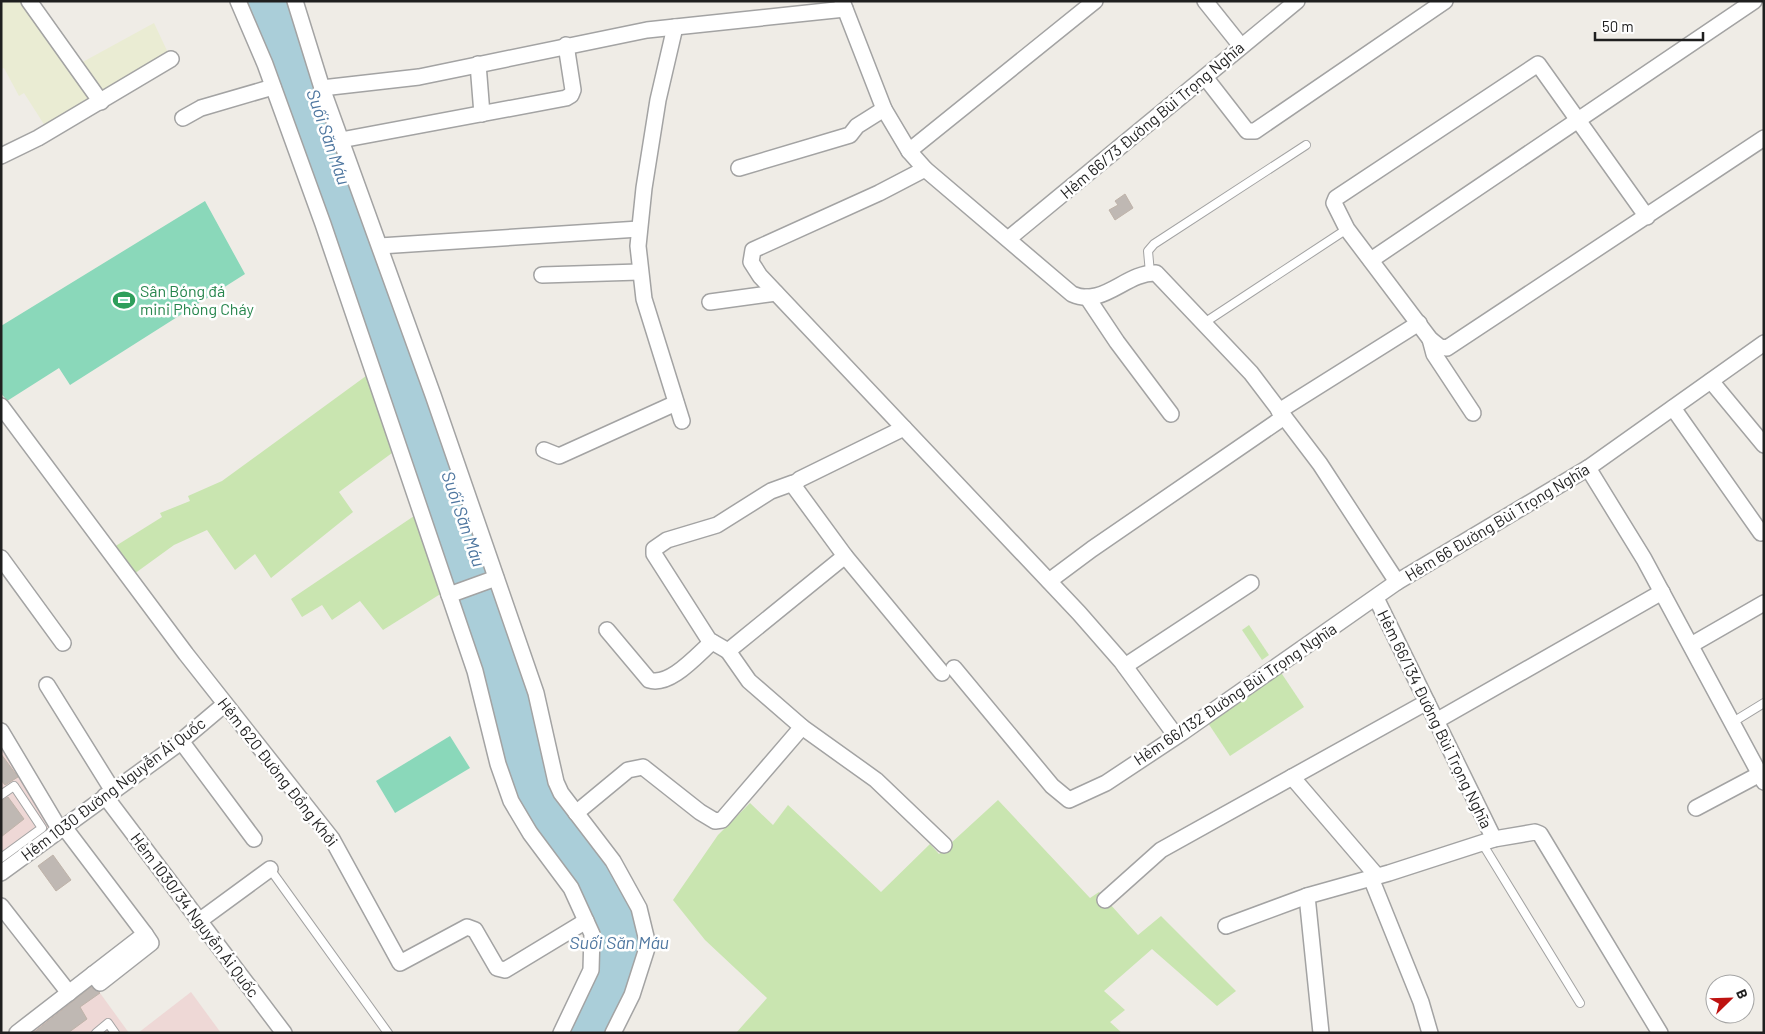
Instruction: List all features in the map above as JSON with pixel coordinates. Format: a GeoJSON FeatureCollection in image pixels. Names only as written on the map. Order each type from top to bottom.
{"type":"FeatureCollection","features":[{"type":"Feature","properties":{"kind":"street"},"geometry":{"type":"LineString","coordinates":[[30,1],[101,102]]}},
{"type":"Feature","properties":{"kind":"street"},"geometry":{"type":"LineString","coordinates":[[238,1],[273,87],[323,224],[474,671],[498,764],[511,801],[571,888],[592,934],[591,970],[561,1033]]}},
{"type":"Feature","properties":{"kind":"street"},"geometry":{"type":"LineString","coordinates":[[295,1],[322,88],[380,246],[536,693],[556,782],[561,794],[613,861],[639,908],[648,945],[632,995],[613,1033]]}},
{"type":"Feature","properties":{"kind":"street"},"geometry":{"type":"LineString","coordinates":[[909,151],[1095,1]]}},
{"type":"Feature","properties":{"kind":"street"},"geometry":{"type":"LineString","coordinates":[[1205,1],[1241,46]]}},
{"type":"Feature","properties":{"kind":"street","name":"Hẻm 66/73 Đường Bùi Trọng Nghĩa"},"geometry":{"type":"LineString","coordinates":[[1008,239],[1297,1]]}},
{"type":"Feature","properties":{"kind":"street"},"geometry":{"type":"LineString","coordinates":[[1205,77],[1247,131],[1255,131],[1445,1]]}},
{"type":"Feature","properties":{"kind":"street"},"geometry":{"type":"LineString","coordinates":[[1371,260],[1754,1]]}},
{"type":"Feature","properties":{"kind":"street"},"geometry":{"type":"LineString","coordinates":[[322,88],[419,76],[647,30],[844,5],[884,108],[909,151],[925,169],[1072,294],[1096,297],[1150,273]]}},
{"type":"Feature","properties":{"kind":"street"},"geometry":{"type":"LineString","coordinates":[[675,27],[658,100],[639,229],[639,272],[644,299],[682,421]]}},
{"type":"Feature","properties":{"kind":"street"},"geometry":{"type":"LineString","coordinates":[[341,140],[482,114],[571,95],[573,90],[566,45]]}},
{"type":"Feature","properties":{"kind":"street"},"geometry":{"type":"LineString","coordinates":[[1,156],[30,143],[171,59]]}},
{"type":"Feature","properties":{"kind":"street"},"geometry":{"type":"LineString","coordinates":[[478,64],[482,114]]}},
{"type":"Feature","properties":{"kind":"street"},"geometry":{"type":"LineString","coordinates":[[1647,217],[1541,65],[1536,64],[1336,198],[1334,203],[1335,209],[1347,229],[1430,339],[1440,347],[1447,348],[1647,217],[1764,138]]}},
{"type":"Feature","properties":{"kind":"street"},"geometry":{"type":"LineString","coordinates":[[183,118],[201,108],[273,87]]}},
{"type":"Feature","properties":{"kind":"street"},"geometry":{"type":"LineString","coordinates":[[738,168],[850,135],[857,126],[884,108]]}},
{"type":"Feature","properties":{"kind":"street"},"geometry":{"type":"LineString","coordinates":[[925,169],[879,193],[754,250],[751,262],[776,293],[1049,581],[1125,666],[1176,736]]}},
{"type":"Feature","properties":{"kind":"street"},"geometry":{"type":"LineString","coordinates":[[380,246],[639,229]]}},
{"type":"Feature","properties":{"kind":"street"},"geometry":{"type":"LineString","coordinates":[[542,275],[639,272]]}},
{"type":"Feature","properties":{"kind":"street","name":"Hẻm 66 Đường Bùi Trọng Nghĩa"},"geometry":{"type":"LineString","coordinates":[[1150,273],[1156,273],[1251,373],[1320,464],[1397,582],[1588,468],[1764,343]]}},
{"type":"Feature","properties":{"kind":"street"},"geometry":{"type":"LineString","coordinates":[[710,302],[776,293]]}},
{"type":"Feature","properties":{"kind":"street"},"geometry":{"type":"LineString","coordinates":[[1087,297],[1117,342],[1171,414]]}},
{"type":"Feature","properties":{"kind":"street"},"geometry":{"type":"LineString","coordinates":[[1049,581],[1092,548],[1282,414],[1419,323]]}},
{"type":"Feature","properties":{"kind":"street"},"geometry":{"type":"LineString","coordinates":[[1430,339],[1434,354],[1473,413]]}},
{"type":"Feature","properties":{"kind":"street"},"geometry":{"type":"LineString","coordinates":[[1711,381],[1764,445]]}},
{"type":"Feature","properties":{"kind":"street"},"geometry":{"type":"LineString","coordinates":[[544,450],[559,456],[676,403]]}},
{"type":"Feature","properties":{"kind":"street","name":"Hẻm 620 Đường Đồng Khởi"},"geometry":{"type":"LineString","coordinates":[[1,406],[225,704],[332,839],[400,963],[468,927],[475,930],[497,968],[505,970],[586,922]]}},
{"type":"Feature","properties":{"kind":"street"},"geometry":{"type":"LineString","coordinates":[[1673,408],[1761,533]]}},
{"type":"Feature","properties":{"kind":"street"},"geometry":{"type":"LineString","coordinates":[[904,428],[794,483],[771,492],[717,525],[667,540],[654,549],[654,554],[680,597],[712,642],[728,651],[749,681],[802,727],[876,780],[944,845]]}},
{"type":"Feature","properties":{"kind":"street"},"geometry":{"type":"LineString","coordinates":[[1588,468],[1662,592],[1762,778],[1696,808]]}},
{"type":"Feature","properties":{"kind":"street"},"geometry":{"type":"LineString","coordinates":[[728,651],[846,556],[793,485],[794,483]]}},
{"type":"Feature","properties":{"kind":"street","name":"Hẻm 66/132 Đường Bùi Trọng Nghĩa"},"geometry":{"type":"LineString","coordinates":[[846,556],[1052,786],[1069,800],[1106,782],[1176,736],[1397,582]]}},
{"type":"Feature","properties":{"kind":"street"},"geometry":{"type":"LineString","coordinates":[[1,558],[63,643]]}},
{"type":"Feature","properties":{"kind":"street"},"geometry":{"type":"LineString","coordinates":[[449,595],[496,578]]}},
{"type":"Feature","properties":{"kind":"street"},"geometry":{"type":"LineString","coordinates":[[1125,666],[1251,583]]}},
{"type":"Feature","properties":{"kind":"street"},"geometry":{"type":"LineString","coordinates":[[1436,721],[1662,592]]}},
{"type":"Feature","properties":{"kind":"street","name":"Hẻm 66/134 Đường Bùi Trọng Nghĩa"},"geometry":{"type":"LineString","coordinates":[[1376,598],[1436,721],[1488,841]]}},
{"type":"Feature","properties":{"kind":"street"},"geometry":{"type":"LineString","coordinates":[[1691,645],[1764,603]]}},
{"type":"Feature","properties":{"kind":"street"},"geometry":{"type":"LineString","coordinates":[[607,630],[649,680],[658,683],[669,679],[712,642]]}},
{"type":"Feature","properties":{"kind":"street","name":"Hẻm 1030/34 Nguyễn Ái Quốc"},"geometry":{"type":"LineString","coordinates":[[47,685],[109,794],[199,921],[284,1033]]}},
{"type":"Feature","properties":{"kind":"street"},"geometry":{"type":"LineString","coordinates":[[1105,900],[1161,850],[1427,702]]}},
{"type":"Feature","properties":{"kind":"street","name":"Hẻm 1030 Đường Nguyễn Ái Quốc"},"geometry":{"type":"LineString","coordinates":[[1,873],[181,740],[225,704]]}},
{"type":"Feature","properties":{"kind":"street"},"geometry":{"type":"LineString","coordinates":[[576,813],[628,770],[635,767],[643,767],[700,812],[715,821],[722,820],[802,727]]}},
{"type":"Feature","properties":{"kind":"street"},"geometry":{"type":"LineString","coordinates":[[1,731],[62,828],[145,934],[17,1033]]}},
{"type":"Feature","properties":{"kind":"street"},"geometry":{"type":"LineString","coordinates":[[181,740],[254,839]]}},
{"type":"Feature","properties":{"kind":"street"},"geometry":{"type":"LineString","coordinates":[[1292,777],[1374,877],[1421,1002],[1430,1033]]}},
{"type":"Feature","properties":{"kind":"street"},"geometry":{"type":"LineString","coordinates":[[1226,926],[1307,896],[1488,841],[1535,832],[1540,834],[1660,1033]]}},
{"type":"Feature","properties":{"kind":"street"},"geometry":{"type":"LineString","coordinates":[[199,921],[270,869]]}},
{"type":"Feature","properties":{"kind":"street"},"geometry":{"type":"LineString","coordinates":[[1307,896],[1321,1033]]}},
{"type":"Feature","properties":{"kind":"street"},"geometry":{"type":"LineString","coordinates":[[1,906],[69,993]]}},
{"type":"Feature","properties":{"kind":"lane"},"geometry":{"type":"LineString","coordinates":[[1150,273],[1148,251],[1154,244],[1306,145]]}},
{"type":"Feature","properties":{"kind":"lane"},"geometry":{"type":"LineString","coordinates":[[1204,322],[1347,229]]}},
{"type":"Feature","properties":{"kind":"lane"},"geometry":{"type":"LineString","coordinates":[[1733,722],[1764,703]]}},
{"type":"Feature","properties":{"kind":"lane"},"geometry":{"type":"LineString","coordinates":[[1,795],[14,786],[42,828],[1,858]]}},
{"type":"Feature","properties":{"kind":"lane"},"geometry":{"type":"LineString","coordinates":[[1488,841],[1580,1003]]}},
{"type":"Feature","properties":{"kind":"lane"},"geometry":{"type":"LineString","coordinates":[[270,869],[388,1033]]}},
{"type":"Feature","properties":{"kind":"lane"},"geometry":{"type":"LineString","coordinates":[[96,1033],[108,1024],[115,1033]]}},
{"type":"Feature","properties":{"kind":"shaded area"},"geometry":{"type":"Polygon","coordinates":[[[1,741],[52,827],[1,865],[1,741]]]}},
{"type":"Feature","properties":{"kind":"shaded area"},"geometry":{"type":"Polygon","coordinates":[[[92,982],[129,1033],[25,1033],[92,982]]]}},
{"type":"Feature","properties":{"kind":"shaded area"},"geometry":{"type":"Polygon","coordinates":[[[191,992],[221,1033],[138,1033],[191,992]]]}},
{"type":"Feature","properties":{"kind":"green space"},"geometry":{"type":"Polygon","coordinates":[[[1,1],[24,1],[95,101],[47,129],[24,93],[19,96],[4,68],[1,69],[1,1]]]}},
{"type":"Feature","properties":{"kind":"green space"},"geometry":{"type":"Polygon","coordinates":[[[154,23],[170,57],[104,97],[79,64],[154,23]]]}},
{"type":"Feature","properties":{"kind":"green space","name":"Sân Bóng đá mini Phòng Cháy"},"geometry":{"type":"Polygon","coordinates":[[[205,201],[245,274],[70,385],[59,368],[7,401],[1,393],[1,326],[205,201]]]}},
{"type":"Feature","properties":{"kind":"green space"},"geometry":{"type":"Polygon","coordinates":[[[366,376],[392,453],[339,492],[353,512],[271,578],[255,554],[235,570],[207,530],[174,545],[134,574],[114,547],[162,517],[160,513],[190,501],[188,496],[222,481],[366,376]]]}},
{"type":"Feature","properties":{"kind":"green space"},"geometry":{"type":"Polygon","coordinates":[[[414,516],[442,593],[383,630],[360,601],[332,620],[322,605],[302,617],[291,599],[414,516]]]}},
{"type":"Feature","properties":{"kind":"green space"},"geometry":{"type":"Polygon","coordinates":[[[1249,625],[1269,655],[1262,660],[1242,630],[1249,625]]]}},
{"type":"Feature","properties":{"kind":"green space"},"geometry":{"type":"Polygon","coordinates":[[[1280,671],[1304,707],[1230,756],[1206,720],[1280,671]]]}},
{"type":"Feature","properties":{"kind":"green space"},"geometry":{"type":"Polygon","coordinates":[[[450,736],[470,768],[395,813],[376,781],[450,736]]]}},
{"type":"Feature","properties":{"kind":"green space"},"geometry":{"type":"Polygon","coordinates":[[[998,800],[1090,898],[1099,892],[1138,935],[1161,916],[1236,991],[1217,1006],[1152,949],[1104,991],[1125,1010],[1110,1022],[1122,1033],[736,1033],[767,998],[705,940],[673,900],[718,835],[750,803],[773,825],[788,805],[881,892],[930,844],[939,854],[998,800]]]}},
{"type":"Feature","properties":{"kind":"water","name":"Suối Săn Máu"},"geometry":{"type":"Polygon","coordinates":[[[243,1],[290,1],[530,690],[551,782],[608,863],[634,910],[642,944],[627,992],[607,1033],[567,1033],[597,934],[515,799],[243,1]]]}},
{"type":"Feature","properties":{"kind":"building"},"geometry":{"type":"Polygon","coordinates":[[[1125,194],[1133,208],[1115,220],[1109,210],[1118,205],[1115,201],[1125,194]]]}},
{"type":"Feature","properties":{"kind":"building"},"geometry":{"type":"Polygon","coordinates":[[[1,754],[18,777],[5,785],[1,780],[1,754]]]}},
{"type":"Feature","properties":{"kind":"building"},"geometry":{"type":"Polygon","coordinates":[[[8,797],[24,819],[1,837],[1,801],[8,797]]]}},
{"type":"Feature","properties":{"kind":"building"},"geometry":{"type":"Polygon","coordinates":[[[53,855],[71,880],[56,891],[38,866],[53,855]]]}},
{"type":"Feature","properties":{"kind":"building"},"geometry":{"type":"Polygon","coordinates":[[[91,987],[100,993],[80,1007],[87,1019],[68,1033],[33,1033],[91,987]]]}},
{"type":"Feature","properties":{"kind":"place","name":"Sân Bóng đá mini Phòng Cháy"},"geometry":{"type":"Point","coordinates":[124,300]}}]}
